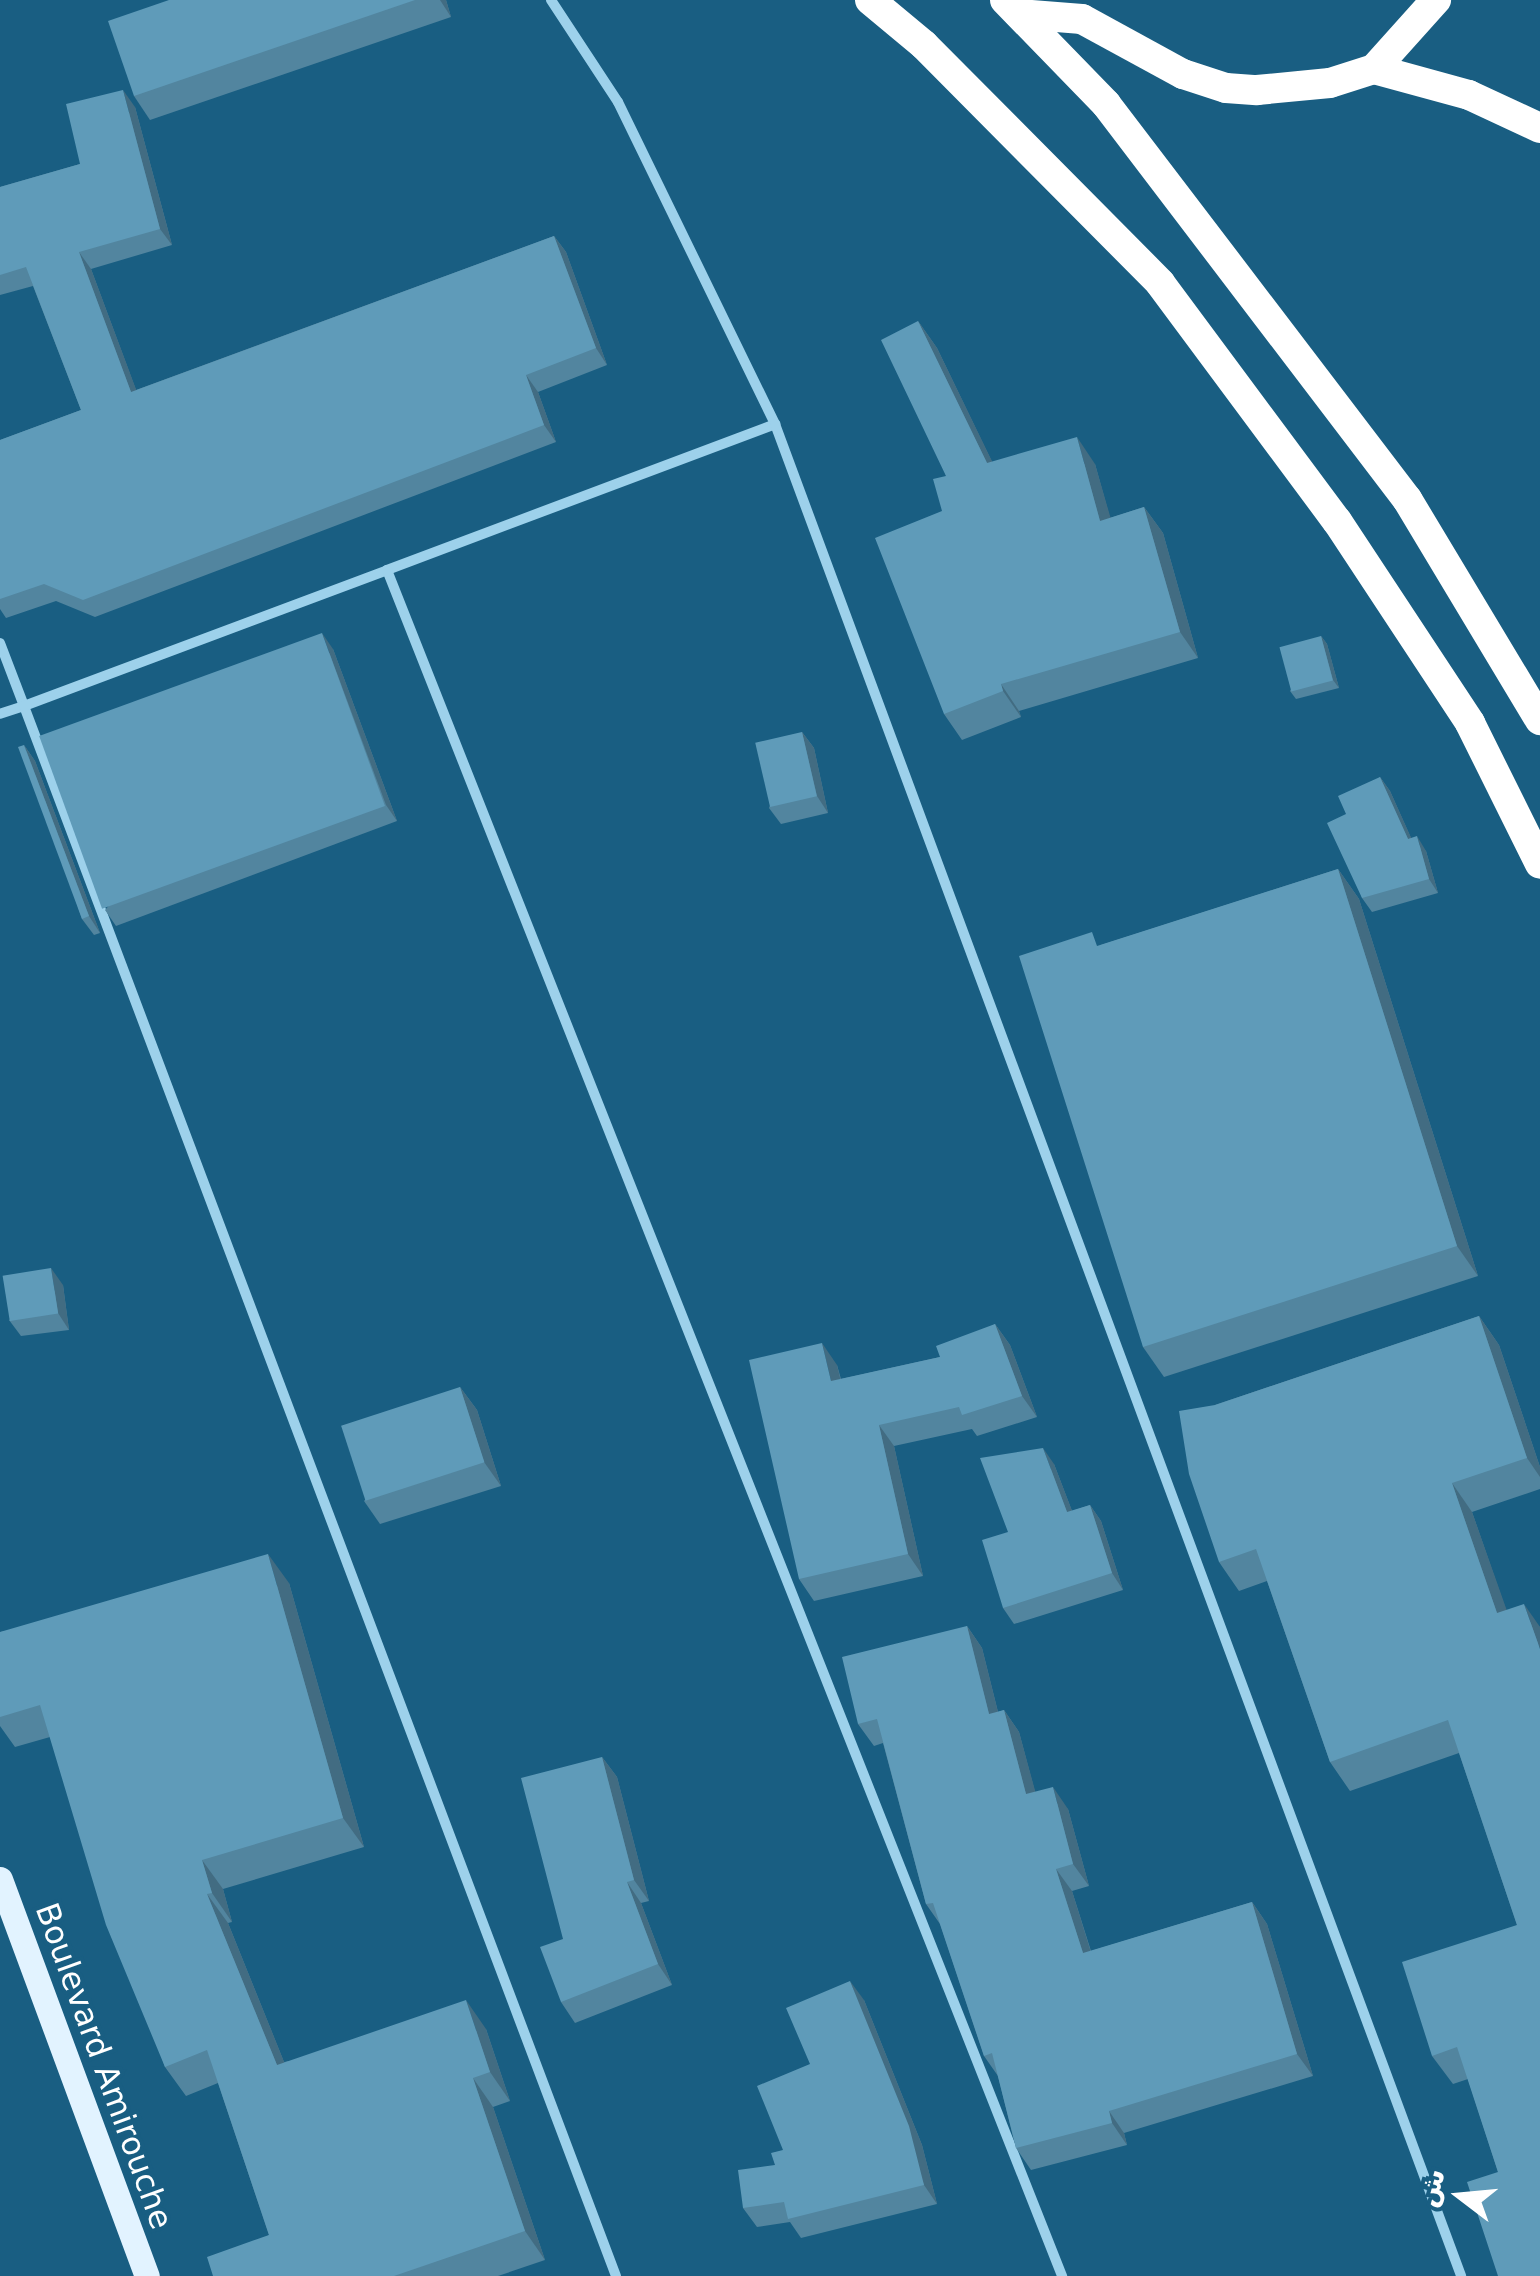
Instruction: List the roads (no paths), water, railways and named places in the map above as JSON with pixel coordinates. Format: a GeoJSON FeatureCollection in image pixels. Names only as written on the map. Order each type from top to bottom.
{"type":"FeatureCollection","features":[{"type":"Feature","properties":{"kind":"highway"},"geometry":{"type":"LineString","coordinates":[[870,0],[924,45],[1160,283],[1338,522],[1470,723],[1540,864]]}},
{"type":"Feature","properties":{"kind":"highway"},"geometry":{"type":"LineString","coordinates":[[1374,69],[1436,0]]}},
{"type":"Feature","properties":{"kind":"highway"},"geometry":{"type":"LineString","coordinates":[[1012,7],[1082,20],[1183,74],[1226,88],[1289,89],[1374,69],[1468,95],[1540,128]]}},
{"type":"Feature","properties":{"kind":"highway"},"geometry":{"type":"LineString","coordinates":[[1012,7],[1106,104],[1395,483],[1540,720]]}},
{"type":"Feature","properties":{"kind":"main road","name":"Boulevard Amirouche"},"geometry":{"type":"LineString","coordinates":[[0,1879],[147,2276]]}},
{"type":"Feature","properties":{"kind":"street"},"geometry":{"type":"LineString","coordinates":[[551,0],[618,102],[775,424],[1460,2276]]}},
{"type":"Feature","properties":{"kind":"street"},"geometry":{"type":"LineString","coordinates":[[0,714],[775,424]]}},
{"type":"Feature","properties":{"kind":"street"},"geometry":{"type":"LineString","coordinates":[[388,570],[1062,2276]]}},
{"type":"Feature","properties":{"kind":"street"},"geometry":{"type":"LineString","coordinates":[[0,643],[616,2276]]}}]}
